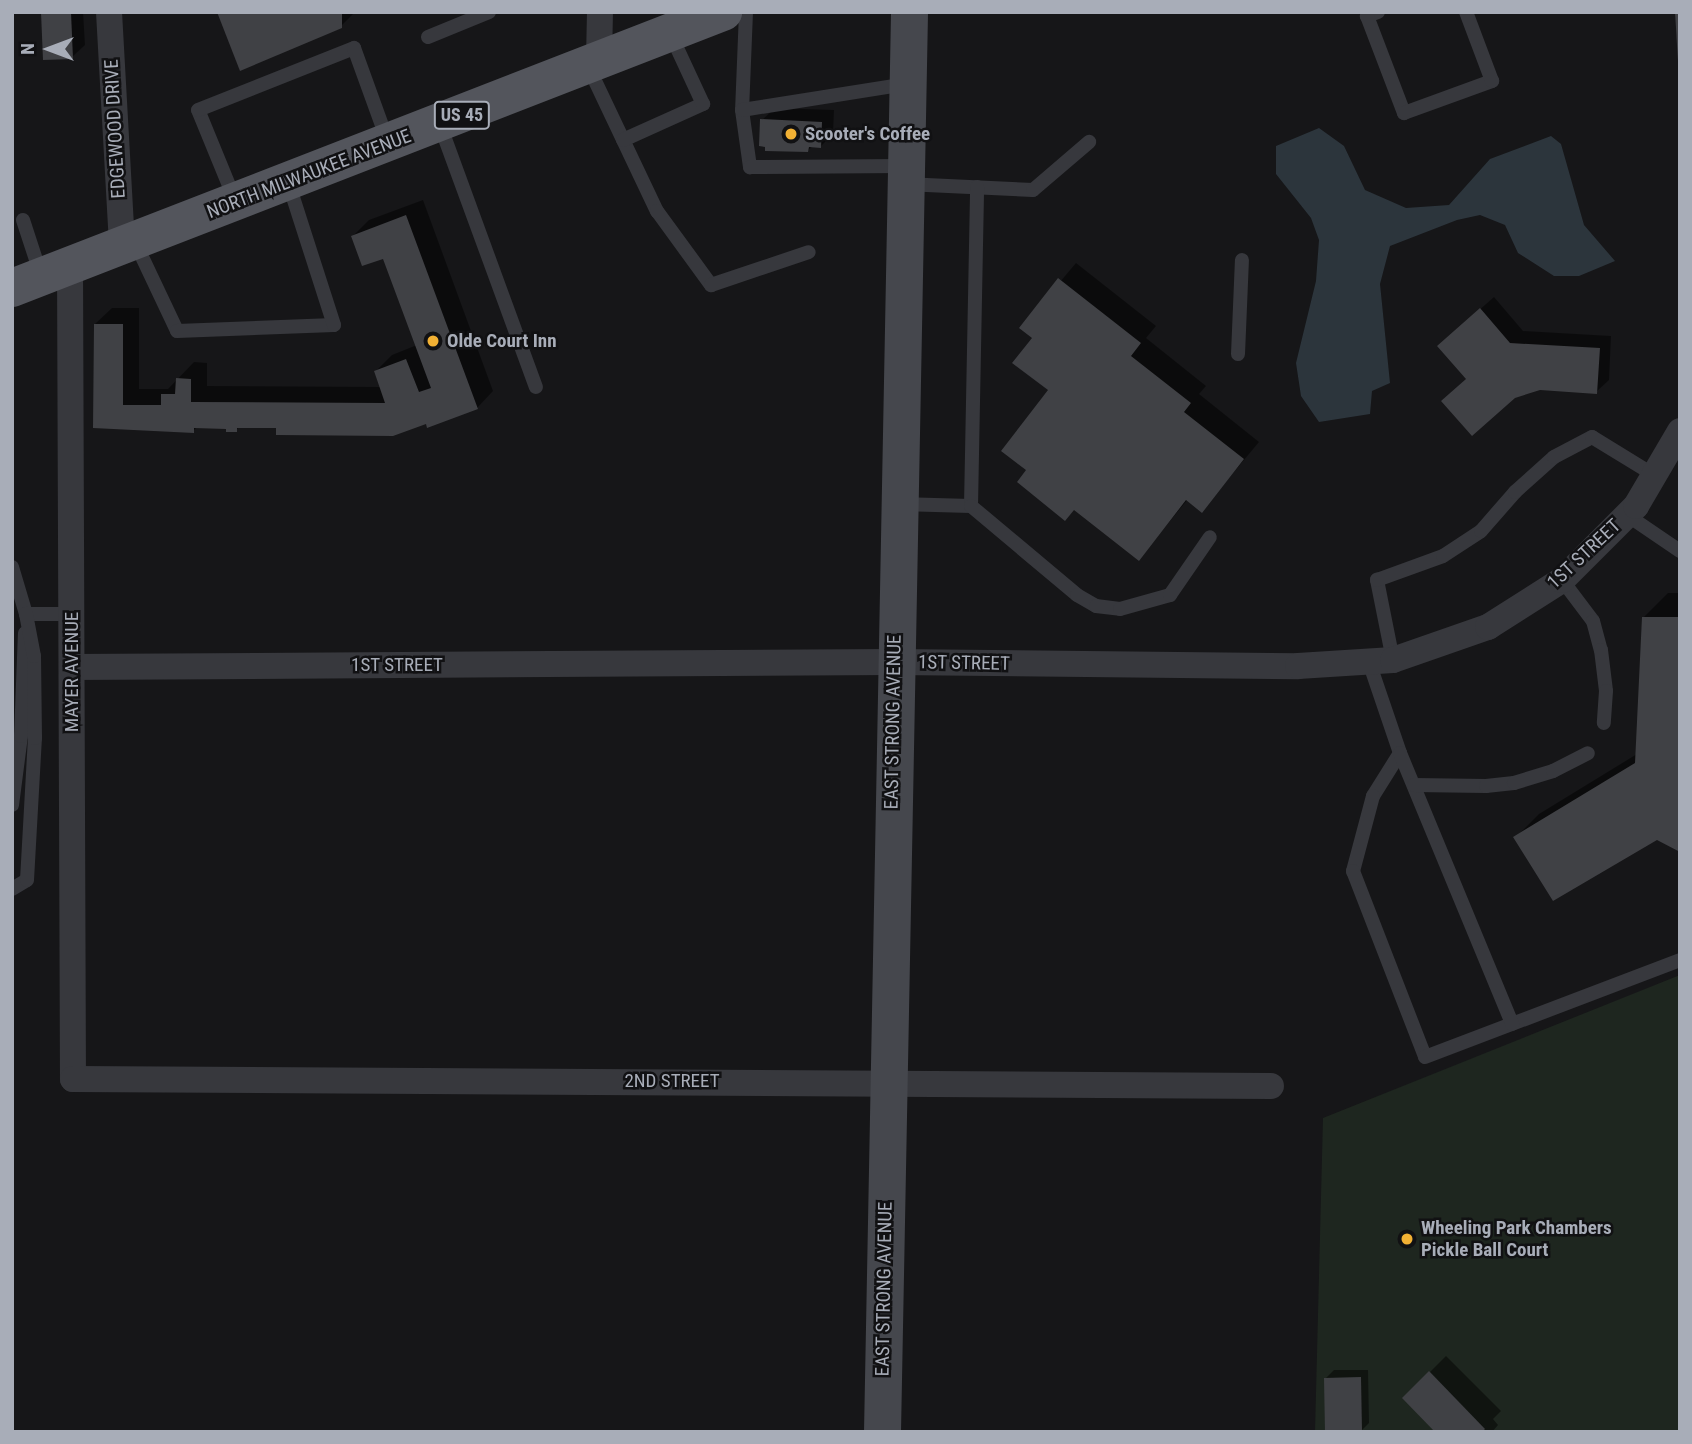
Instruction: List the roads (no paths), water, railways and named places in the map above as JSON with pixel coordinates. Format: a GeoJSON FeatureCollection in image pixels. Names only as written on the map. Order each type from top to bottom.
{"type":"FeatureCollection","features":[{"type":"Feature","properties":{"kind":"main road","name":"NORTH MILWAUKEE AVENUE"},"geometry":{"type":"LineString","coordinates":[[41,276],[389,144],[723,12]]}},
{"type":"Feature","properties":{"kind":"street","name":"EDGEWOOD DRIVE"},"geometry":{"type":"LineString","coordinates":[[109,12],[128,243]]}},
{"type":"Feature","properties":{"kind":"street"},"geometry":{"type":"LineString","coordinates":[[593,62],[600,12]]}},
{"type":"Feature","properties":{"kind":"street","name":"EAST STRONG AVENUE"},"geometry":{"type":"LineString","coordinates":[[882,1432],[894,662],[909,12]]}},
{"type":"Feature","properties":{"kind":"street","name":"MAYER AVENUE"},"geometry":{"type":"LineString","coordinates":[[41,276],[72,614],[73,1079]]}},
{"type":"Feature","properties":{"kind":"street","name":"1ST STREET"},"geometry":{"type":"LineString","coordinates":[[72,667],[894,662],[1298,666],[1381,661],[1488,627],[1562,580],[1627,514],[1680,431]]}},
{"type":"Feature","properties":{"kind":"street","name":"2ND STREET"},"geometry":{"type":"LineString","coordinates":[[73,1079],[1272,1086]]}},
{"type":"Feature","properties":{"kind":"lane"},"geometry":{"type":"LineString","coordinates":[[428,37],[489,12]]}},
{"type":"Feature","properties":{"kind":"lane"},"geometry":{"type":"LineString","coordinates":[[746,12],[742,110],[750,167],[905,175],[977,187],[1033,190],[1089,142]]}},
{"type":"Feature","properties":{"kind":"lane"},"geometry":{"type":"LineString","coordinates":[[1378,12],[1367,16],[1405,113],[1492,81],[1466,12]]}},
{"type":"Feature","properties":{"kind":"lane"},"geometry":{"type":"LineString","coordinates":[[623,141],[703,104],[670,33]]}},
{"type":"Feature","properties":{"kind":"lane"},"geometry":{"type":"LineString","coordinates":[[236,201],[198,110],[354,48],[389,144]]}},
{"type":"Feature","properties":{"kind":"lane"},"geometry":{"type":"LineString","coordinates":[[593,62],[623,141],[657,211],[711,285],[809,252]]}},
{"type":"Feature","properties":{"kind":"lane"},"geometry":{"type":"LineString","coordinates":[[742,110],[907,84]]}},
{"type":"Feature","properties":{"kind":"lane"},"geometry":{"type":"LineString","coordinates":[[440,124],[536,387]]}},
{"type":"Feature","properties":{"kind":"lane"},"geometry":{"type":"LineString","coordinates":[[128,243],[177,331],[334,325],[288,182]]}},
{"type":"Feature","properties":{"kind":"lane"},"geometry":{"type":"LineString","coordinates":[[971,506],[977,187]]}},
{"type":"Feature","properties":{"kind":"lane"},"geometry":{"type":"LineString","coordinates":[[23,220],[41,276]]}},
{"type":"Feature","properties":{"kind":"lane"},"geometry":{"type":"LineString","coordinates":[[1238,354],[1242,260]]}},
{"type":"Feature","properties":{"kind":"lane"},"geometry":{"type":"LineString","coordinates":[[1512,1024],[1400,753],[1381,661],[1377,580],[1453,550],[1481,531],[1515,492],[1554,457],[1592,437],[1654,475]]}},
{"type":"Feature","properties":{"kind":"lane"},"geometry":{"type":"LineString","coordinates":[[898,503],[971,506],[1077,594],[1096,606],[1120,609],[1170,594],[1210,537]]}},
{"type":"Feature","properties":{"kind":"lane"},"geometry":{"type":"LineString","coordinates":[[1627,514],[1680,551]]}},
{"type":"Feature","properties":{"kind":"lane"},"geometry":{"type":"LineString","coordinates":[[12,568],[26,614],[34,656],[34,738],[27,825],[27,880],[12,889]]}},
{"type":"Feature","properties":{"kind":"lane"},"geometry":{"type":"LineString","coordinates":[[1562,580],[1593,621],[1601,650],[1606,691],[1604,723]]}},
{"type":"Feature","properties":{"kind":"lane"},"geometry":{"type":"LineString","coordinates":[[26,614],[72,614]]}},
{"type":"Feature","properties":{"kind":"lane"},"geometry":{"type":"LineString","coordinates":[[12,805],[21,736],[26,614]]}},
{"type":"Feature","properties":{"kind":"lane"},"geometry":{"type":"LineString","coordinates":[[1400,753],[1373,796],[1353,871],[1425,1057],[1680,960]]}},
{"type":"Feature","properties":{"kind":"lane"},"geometry":{"type":"LineString","coordinates":[[1414,785],[1486,786],[1514,783],[1553,771],[1588,753]]}},
{"type":"Feature","properties":{"kind":"place","name":"Scooter's Coffee"},"geometry":{"type":"Point","coordinates":[791,134]}},
{"type":"Feature","properties":{"kind":"place","name":"Olde Court Inn"},"geometry":{"type":"Point","coordinates":[433,341]}},
{"type":"Feature","properties":{"kind":"place","name":"Wheeling Park Chambers Pickle Ball Court"},"geometry":{"type":"Point","coordinates":[1407,1239]}}]}
